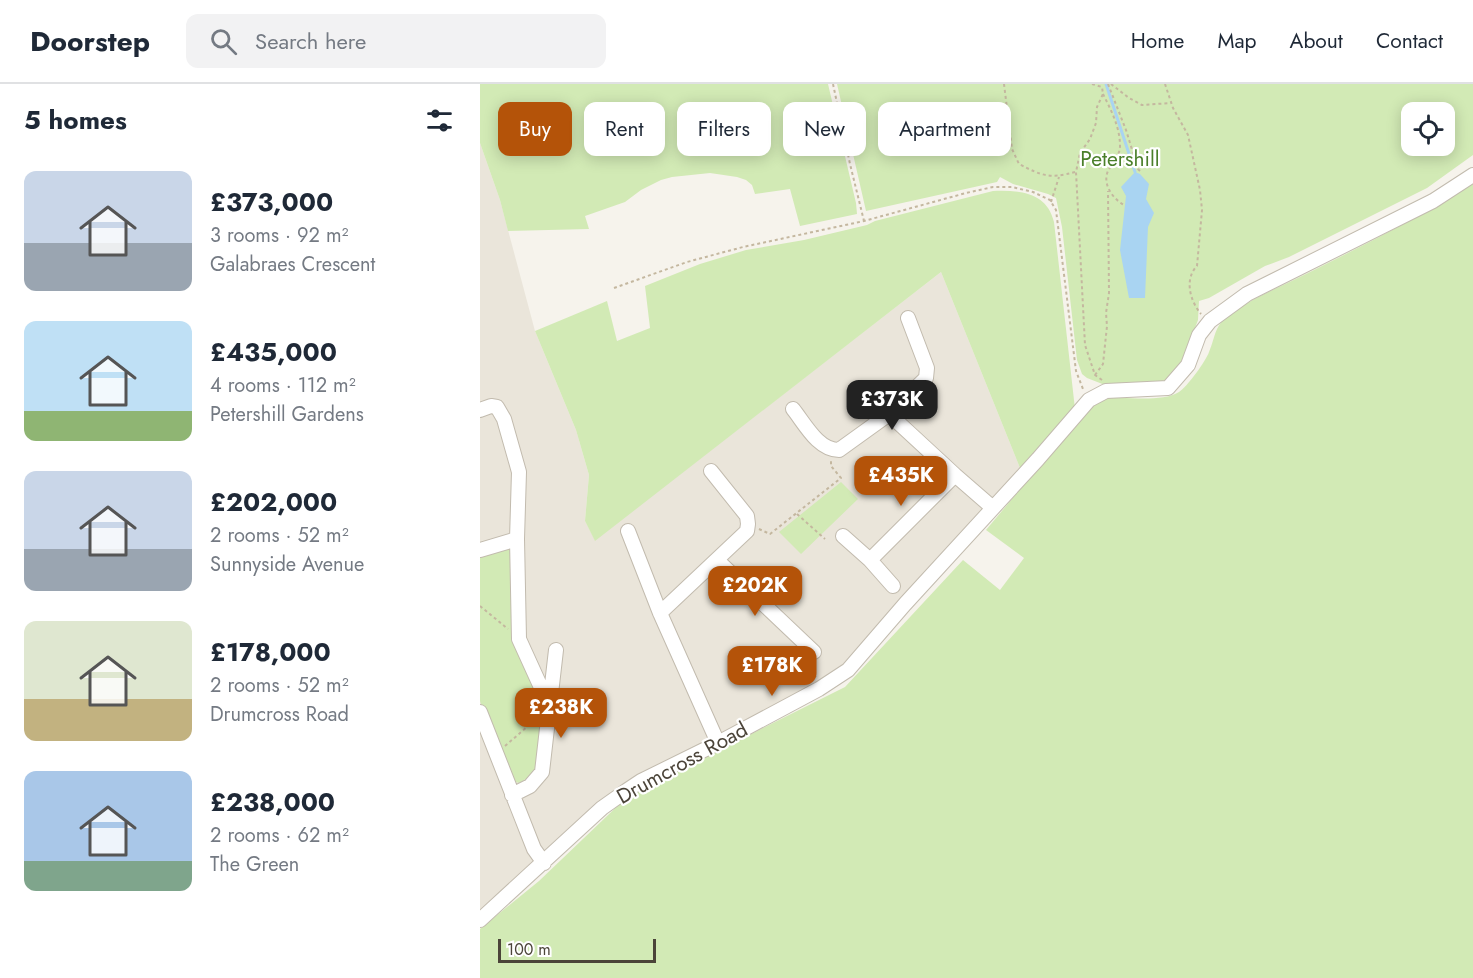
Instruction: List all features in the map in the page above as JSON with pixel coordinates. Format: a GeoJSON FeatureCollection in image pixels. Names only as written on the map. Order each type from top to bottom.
{"type":"FeatureCollection","features":[{"type":"Feature","properties":{"kind":"street"},"geometry":{"type":"LineString","coordinates":[[1089,400],[1106,391],[1168,388],[1188,365],[1199,335],[1210,321],[1247,294],[1433,201],[1473,175]]}},
{"type":"Feature","properties":{"kind":"street"},"geometry":{"type":"LineString","coordinates":[[793,409],[821,443],[831,450],[839,450],[889,414],[926,378],[927,368],[908,318]]}},
{"type":"Feature","properties":{"kind":"street","name":"Drumcross Road"},"geometry":{"type":"LineString","coordinates":[[480,920],[602,808],[626,791],[823,687],[848,670],[1089,400]]}},
{"type":"Feature","properties":{"kind":"street"},"geometry":{"type":"LineString","coordinates":[[480,410],[491,406],[498,407],[504,419],[519,472],[517,539],[519,639],[549,707]]}},
{"type":"Feature","properties":{"kind":"street"},"geometry":{"type":"LineString","coordinates":[[889,414],[993,508]]}},
{"type":"Feature","properties":{"kind":"street"},"geometry":{"type":"LineString","coordinates":[[660,613],[747,531],[747,516],[711,471]]}},
{"type":"Feature","properties":{"kind":"street"},"geometry":{"type":"LineString","coordinates":[[870,560],[955,475]]}},
{"type":"Feature","properties":{"kind":"street"},"geometry":{"type":"LineString","coordinates":[[628,531],[660,613],[718,743]]}},
{"type":"Feature","properties":{"kind":"street"},"geometry":{"type":"LineString","coordinates":[[843,536],[870,560],[893,586]]}},
{"type":"Feature","properties":{"kind":"street"},"geometry":{"type":"LineString","coordinates":[[480,550],[517,539]]}},
{"type":"Feature","properties":{"kind":"street"},"geometry":{"type":"LineString","coordinates":[[717,560],[813,652]]}},
{"type":"Feature","properties":{"kind":"street"},"geometry":{"type":"LineString","coordinates":[[512,795],[530,786],[542,772],[556,650]]}},
{"type":"Feature","properties":{"kind":"street"},"geometry":{"type":"LineString","coordinates":[[480,712],[534,849],[544,863]]}},
{"type":"Feature","properties":{"kind":"path"},"geometry":{"type":"LineString","coordinates":[[833,84],[864,221]]}},
{"type":"Feature","properties":{"kind":"path"},"geometry":{"type":"LineString","coordinates":[[1004,84],[1012,149],[1019,164],[1046,176],[1059,177],[1076,172]]}},
{"type":"Feature","properties":{"kind":"path"},"geometry":{"type":"LineString","coordinates":[[1092,84],[1103,85],[1102,94],[1097,107],[1096,123],[1090,139],[1080,153],[1076,172],[1085,345],[1095,375],[1103,381],[1106,391]]}},
{"type":"Feature","properties":{"kind":"path"},"geometry":{"type":"LineString","coordinates":[[1110,84],[1142,105],[1171,102]]}},
{"type":"Feature","properties":{"kind":"path"},"geometry":{"type":"LineString","coordinates":[[1110,84],[1138,169],[1141,172]]}},
{"type":"Feature","properties":{"kind":"path"},"geometry":{"type":"LineString","coordinates":[[1165,84],[1179,121],[1188,135],[1200,190],[1202,210],[1197,266],[1191,272],[1190,286],[1191,299],[1199,312]]}},
{"type":"Feature","properties":{"kind":"path"},"geometry":{"type":"LineString","coordinates":[[1095,375],[1103,364],[1109,293],[1107,173],[1120,149],[1119,130],[1102,94]]}},
{"type":"Feature","properties":{"kind":"path"},"geometry":{"type":"LineString","coordinates":[[1051,202],[1059,177]]}},
{"type":"Feature","properties":{"kind":"path"},"geometry":{"type":"LineString","coordinates":[[614,288],[687,262],[743,247],[864,221],[966,193],[993,187],[1012,187],[1033,192],[1051,202],[1056,210],[1076,371],[1089,400]]}},
{"type":"Feature","properties":{"kind":"path"},"geometry":{"type":"LineString","coordinates":[[1108,191],[1124,205]]}},
{"type":"Feature","properties":{"kind":"path"},"geometry":{"type":"LineString","coordinates":[[748,524],[770,534],[841,477],[831,466],[831,450]]}},
{"type":"Feature","properties":{"kind":"path"},"geometry":{"type":"LineString","coordinates":[[796,514],[825,539]]}},
{"type":"Feature","properties":{"kind":"path"},"geometry":{"type":"LineString","coordinates":[[480,606],[519,639]]}},
{"type":"Feature","properties":{"kind":"path"},"geometry":{"type":"LineString","coordinates":[[813,652],[809,668],[823,687]]}},
{"type":"Feature","properties":{"kind":"path"},"geometry":{"type":"LineString","coordinates":[[496,753],[549,707]]}},
{"type":"Feature","properties":{"kind":"shaded area"},"geometry":{"type":"Polygon","coordinates":[[[480,143],[500,200],[535,331],[576,430],[589,475],[585,521],[595,540],[941,272],[1020,468],[848,670],[642,781],[480,920],[480,143]]]}},
{"type":"Feature","properties":{"kind":"green space"},"geometry":{"type":"Polygon","coordinates":[[[480,84],[828,84],[832,102],[783,102],[783,156],[845,156],[857,214],[800,226],[790,189],[755,194],[752,185],[746,180],[710,173],[661,180],[641,190],[625,202],[585,216],[589,229],[508,231],[480,143],[480,84]]]}},
{"type":"Feature","properties":{"kind":"green space","name":"Petershill"},"geometry":{"type":"Polygon","coordinates":[[[837,84],[1473,84],[1473,155],[1427,188],[1289,257],[1265,266],[1209,298],[1199,301],[1198,320],[1177,370],[1165,380],[1151,386],[1105,385],[1082,374],[1077,360],[1062,227],[1056,198],[1013,184],[1000,177],[997,182],[866,211],[853,156],[866,156],[866,102],[841,102],[837,84]]]}},
{"type":"Feature","properties":{"kind":"green space"},"geometry":{"type":"Polygon","coordinates":[[[1473,184],[1473,978],[480,978],[480,929],[539,881],[629,795],[845,687],[963,560],[1000,590],[1024,558],[986,530],[1092,406],[1109,398],[1159,398],[1179,392],[1200,367],[1209,352],[1218,326],[1225,317],[1259,297],[1392,230],[1473,184]]]}},
{"type":"Feature","properties":{"kind":"green space"},"geometry":{"type":"Polygon","coordinates":[[[993,191],[1013,191],[1031,195],[1045,204],[1054,222],[1075,409],[1020,468],[941,272],[595,541],[585,521],[589,475],[576,430],[535,331],[607,301],[617,341],[650,328],[645,286],[700,264],[746,250],[804,240],[867,225],[993,191]]]}},
{"type":"Feature","properties":{"kind":"green space"},"geometry":{"type":"Polygon","coordinates":[[[841,482],[858,499],[801,554],[779,532],[841,482]]]}},
{"type":"Feature","properties":{"kind":"green space"},"geometry":{"type":"Polygon","coordinates":[[[507,547],[511,550],[513,639],[537,691],[543,714],[536,768],[529,777],[519,783],[513,781],[498,752],[480,701],[480,553],[507,547]]]}},
{"type":"Feature","properties":{"kind":"water"},"geometry":{"type":"Polygon","coordinates":[[[1135,172],[1149,184],[1146,199],[1154,213],[1148,227],[1145,298],[1129,298],[1120,250],[1126,196],[1121,187],[1135,172]]]}},
{"type":"Feature","properties":{"kind":"waterway"},"geometry":{"type":"LineString","coordinates":[[1106,84],[1135,172]]}}]}
